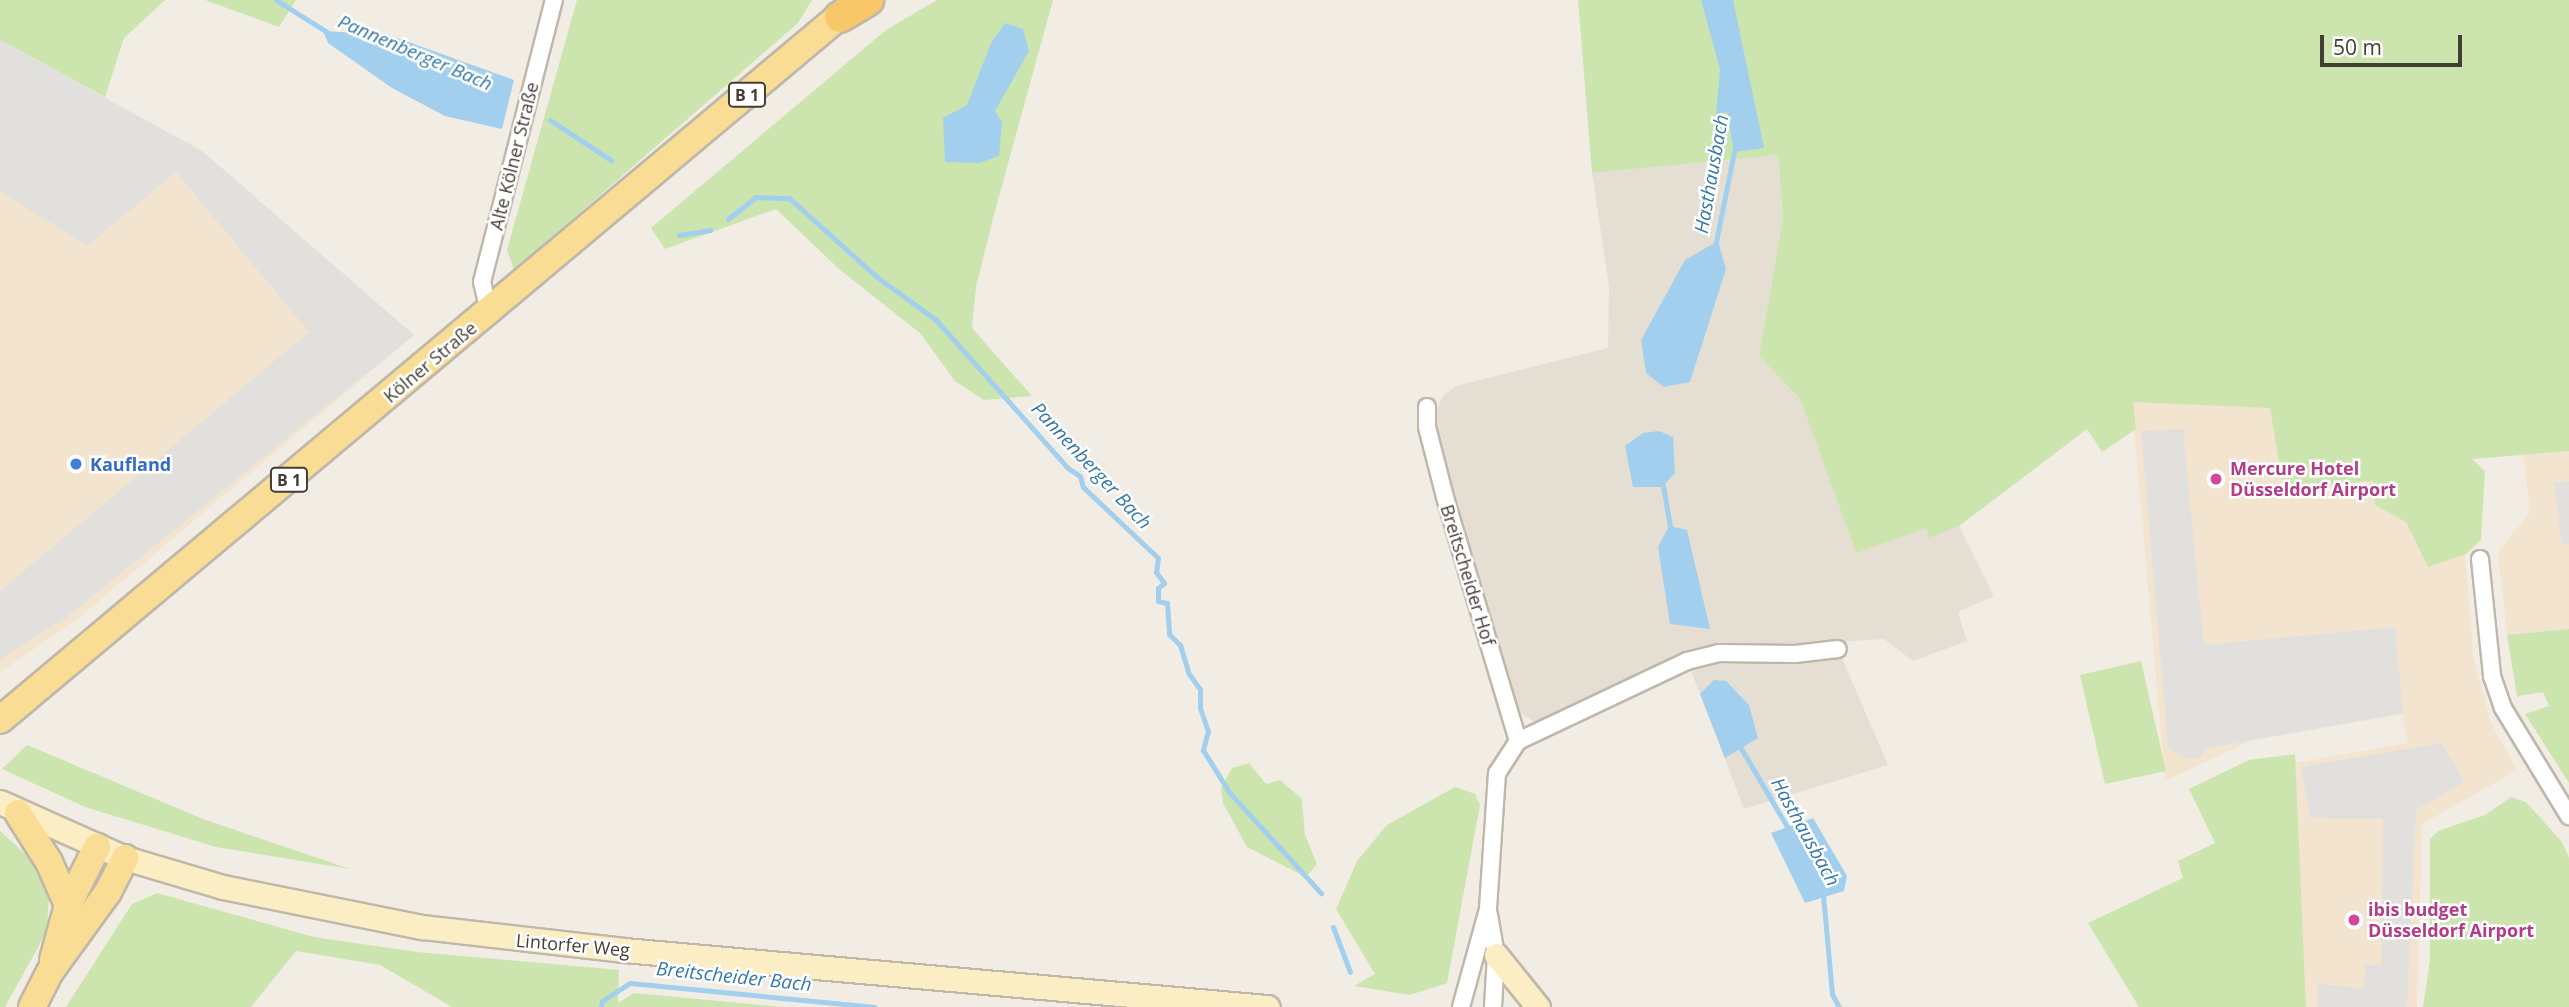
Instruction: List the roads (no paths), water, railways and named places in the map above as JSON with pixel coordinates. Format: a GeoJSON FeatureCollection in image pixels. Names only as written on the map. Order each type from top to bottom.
{"type":"FeatureCollection","features":[{"type":"Feature","properties":{"kind":"highway"},"geometry":{"type":"LineString","coordinates":[[849,8],[868,0]]}},
{"type":"Feature","properties":{"kind":"main road","name":"Kölner Straße"},"geometry":{"type":"LineString","coordinates":[[0,720],[849,8]]}},
{"type":"Feature","properties":{"kind":"main road","name":"Lintorfer Weg"},"geometry":{"type":"LineString","coordinates":[[9,808],[125,858],[314,909],[502,938],[1267,1007]]}},
{"type":"Feature","properties":{"kind":"main road"},"geometry":{"type":"LineString","coordinates":[[9,808],[57,876],[68,905]]}},
{"type":"Feature","properties":{"kind":"main road"},"geometry":{"type":"LineString","coordinates":[[50,972],[68,905],[97,847]]}},
{"type":"Feature","properties":{"kind":"main road"},"geometry":{"type":"LineString","coordinates":[[32,1007],[50,972],[89,922],[125,858]]}},
{"type":"Feature","properties":{"kind":"main road"},"geometry":{"type":"LineString","coordinates":[[1496,956],[1538,1007]]}},
{"type":"Feature","properties":{"kind":"street","name":"Alte Kölner Straße"},"geometry":{"type":"LineString","coordinates":[[489,312],[482,282],[554,0]]}},
{"type":"Feature","properties":{"kind":"street","name":"Breitscheider Hof"},"geometry":{"type":"LineString","coordinates":[[1427,407],[1427,427],[1446,501],[1518,741]]}},
{"type":"Feature","properties":{"kind":"street"},"geometry":{"type":"LineString","coordinates":[[2480,559],[2492,676],[2503,708],[2569,816]]}},
{"type":"Feature","properties":{"kind":"street"},"geometry":{"type":"LineString","coordinates":[[1461,1007],[1488,909],[1497,773],[1518,741],[1687,661],[1719,653],[1795,654],[1838,649]]}},
{"type":"Feature","properties":{"kind":"street"},"geometry":{"type":"LineString","coordinates":[[1488,909],[1496,956],[1493,1007]]}},
{"type":"Feature","properties":{"kind":"water"},"geometry":{"type":"Polygon","coordinates":[[[1701,0],[1733,0],[1764,148],[1734,152],[1727,112],[1716,115],[1720,69],[1701,0]]]}},
{"type":"Feature","properties":{"kind":"water"},"geometry":{"type":"Polygon","coordinates":[[[1005,23],[1023,29],[1029,51],[995,111],[1002,122],[999,156],[979,163],[945,162],[943,118],[967,105],[991,43],[1005,23]]]}},
{"type":"Feature","properties":{"kind":"water"},"geometry":{"type":"Polygon","coordinates":[[[323,31],[389,35],[514,80],[502,129],[445,116],[392,88],[328,43],[323,31]]]}},
{"type":"Feature","properties":{"kind":"water"},"geometry":{"type":"Polygon","coordinates":[[[1718,241],[1726,269],[1690,382],[1664,387],[1646,373],[1641,340],[1685,260],[1718,241]]]}},
{"type":"Feature","properties":{"kind":"water"},"geometry":{"type":"Polygon","coordinates":[[[1659,431],[1673,437],[1675,473],[1662,487],[1633,487],[1625,446],[1643,433],[1659,431]]]}},
{"type":"Feature","properties":{"kind":"water"},"geometry":{"type":"Polygon","coordinates":[[[1669,526],[1687,530],[1710,629],[1670,624],[1658,547],[1669,526]]]}},
{"type":"Feature","properties":{"kind":"water"},"geometry":{"type":"Polygon","coordinates":[[[1714,680],[1726,681],[1749,705],[1758,738],[1725,758],[1700,694],[1714,680]]]}},
{"type":"Feature","properties":{"kind":"water"},"geometry":{"type":"Polygon","coordinates":[[[1813,818],[1847,876],[1844,891],[1805,903],[1771,833],[1813,818]]]}},
{"type":"Feature","properties":{"kind":"waterway","name":"Pannenberger Bach"},"geometry":{"type":"LineString","coordinates":[[276,0],[327,32]]}},
{"type":"Feature","properties":{"kind":"waterway","name":"Pannenberger Bach"},"geometry":{"type":"LineString","coordinates":[[550,120],[611,160]]}},
{"type":"Feature","properties":{"kind":"waterway","name":"Hasthausbach"},"geometry":{"type":"LineString","coordinates":[[1715,247],[1735,147]]}},
{"type":"Feature","properties":{"kind":"waterway","name":"Pannenberger Bach"},"geometry":{"type":"LineString","coordinates":[[728,219],[756,197],[789,198],[877,277],[936,320],[1068,468],[1080,476],[1083,487],[1158,558],[1156,572],[1164,583],[1158,588],[1158,601],[1167,603],[1169,634],[1180,645],[1189,674],[1200,689],[1200,708],[1208,731],[1203,750],[1229,792],[1321,893]]}},
{"type":"Feature","properties":{"kind":"waterway","name":"Pannenberger Bach"},"geometry":{"type":"LineString","coordinates":[[679,235],[711,230]]}},
{"type":"Feature","properties":{"kind":"waterway","name":"Hasthausbach"},"geometry":{"type":"LineString","coordinates":[[1662,480],[1671,532]]}},
{"type":"Feature","properties":{"kind":"waterway","name":"Hasthausbach"},"geometry":{"type":"LineString","coordinates":[[1739,745],[1789,830]]}},
{"type":"Feature","properties":{"kind":"waterway","name":"Hasthausbach"},"geometry":{"type":"LineString","coordinates":[[1823,895],[1832,994],[1839,1007]]}},
{"type":"Feature","properties":{"kind":"waterway","name":"Pannenberger Bach"},"geometry":{"type":"LineString","coordinates":[[1333,927],[1350,972]]}},
{"type":"Feature","properties":{"kind":"waterway","name":"Breitscheider Bach"},"geometry":{"type":"LineString","coordinates":[[601,1007],[602,1001],[630,983],[875,1007]]}},
{"type":"Feature","properties":{"kind":"place","name":"Kaufland"},"geometry":{"type":"Point","coordinates":[76,464]}},
{"type":"Feature","properties":{"kind":"place","name":"Mercure Hotel Düsseldorf Airport"},"geometry":{"type":"Point","coordinates":[2216,479]}},
{"type":"Feature","properties":{"kind":"place","name":"ibis budget Düsseldorf Airport"},"geometry":{"type":"Point","coordinates":[2354,920]}}]}
